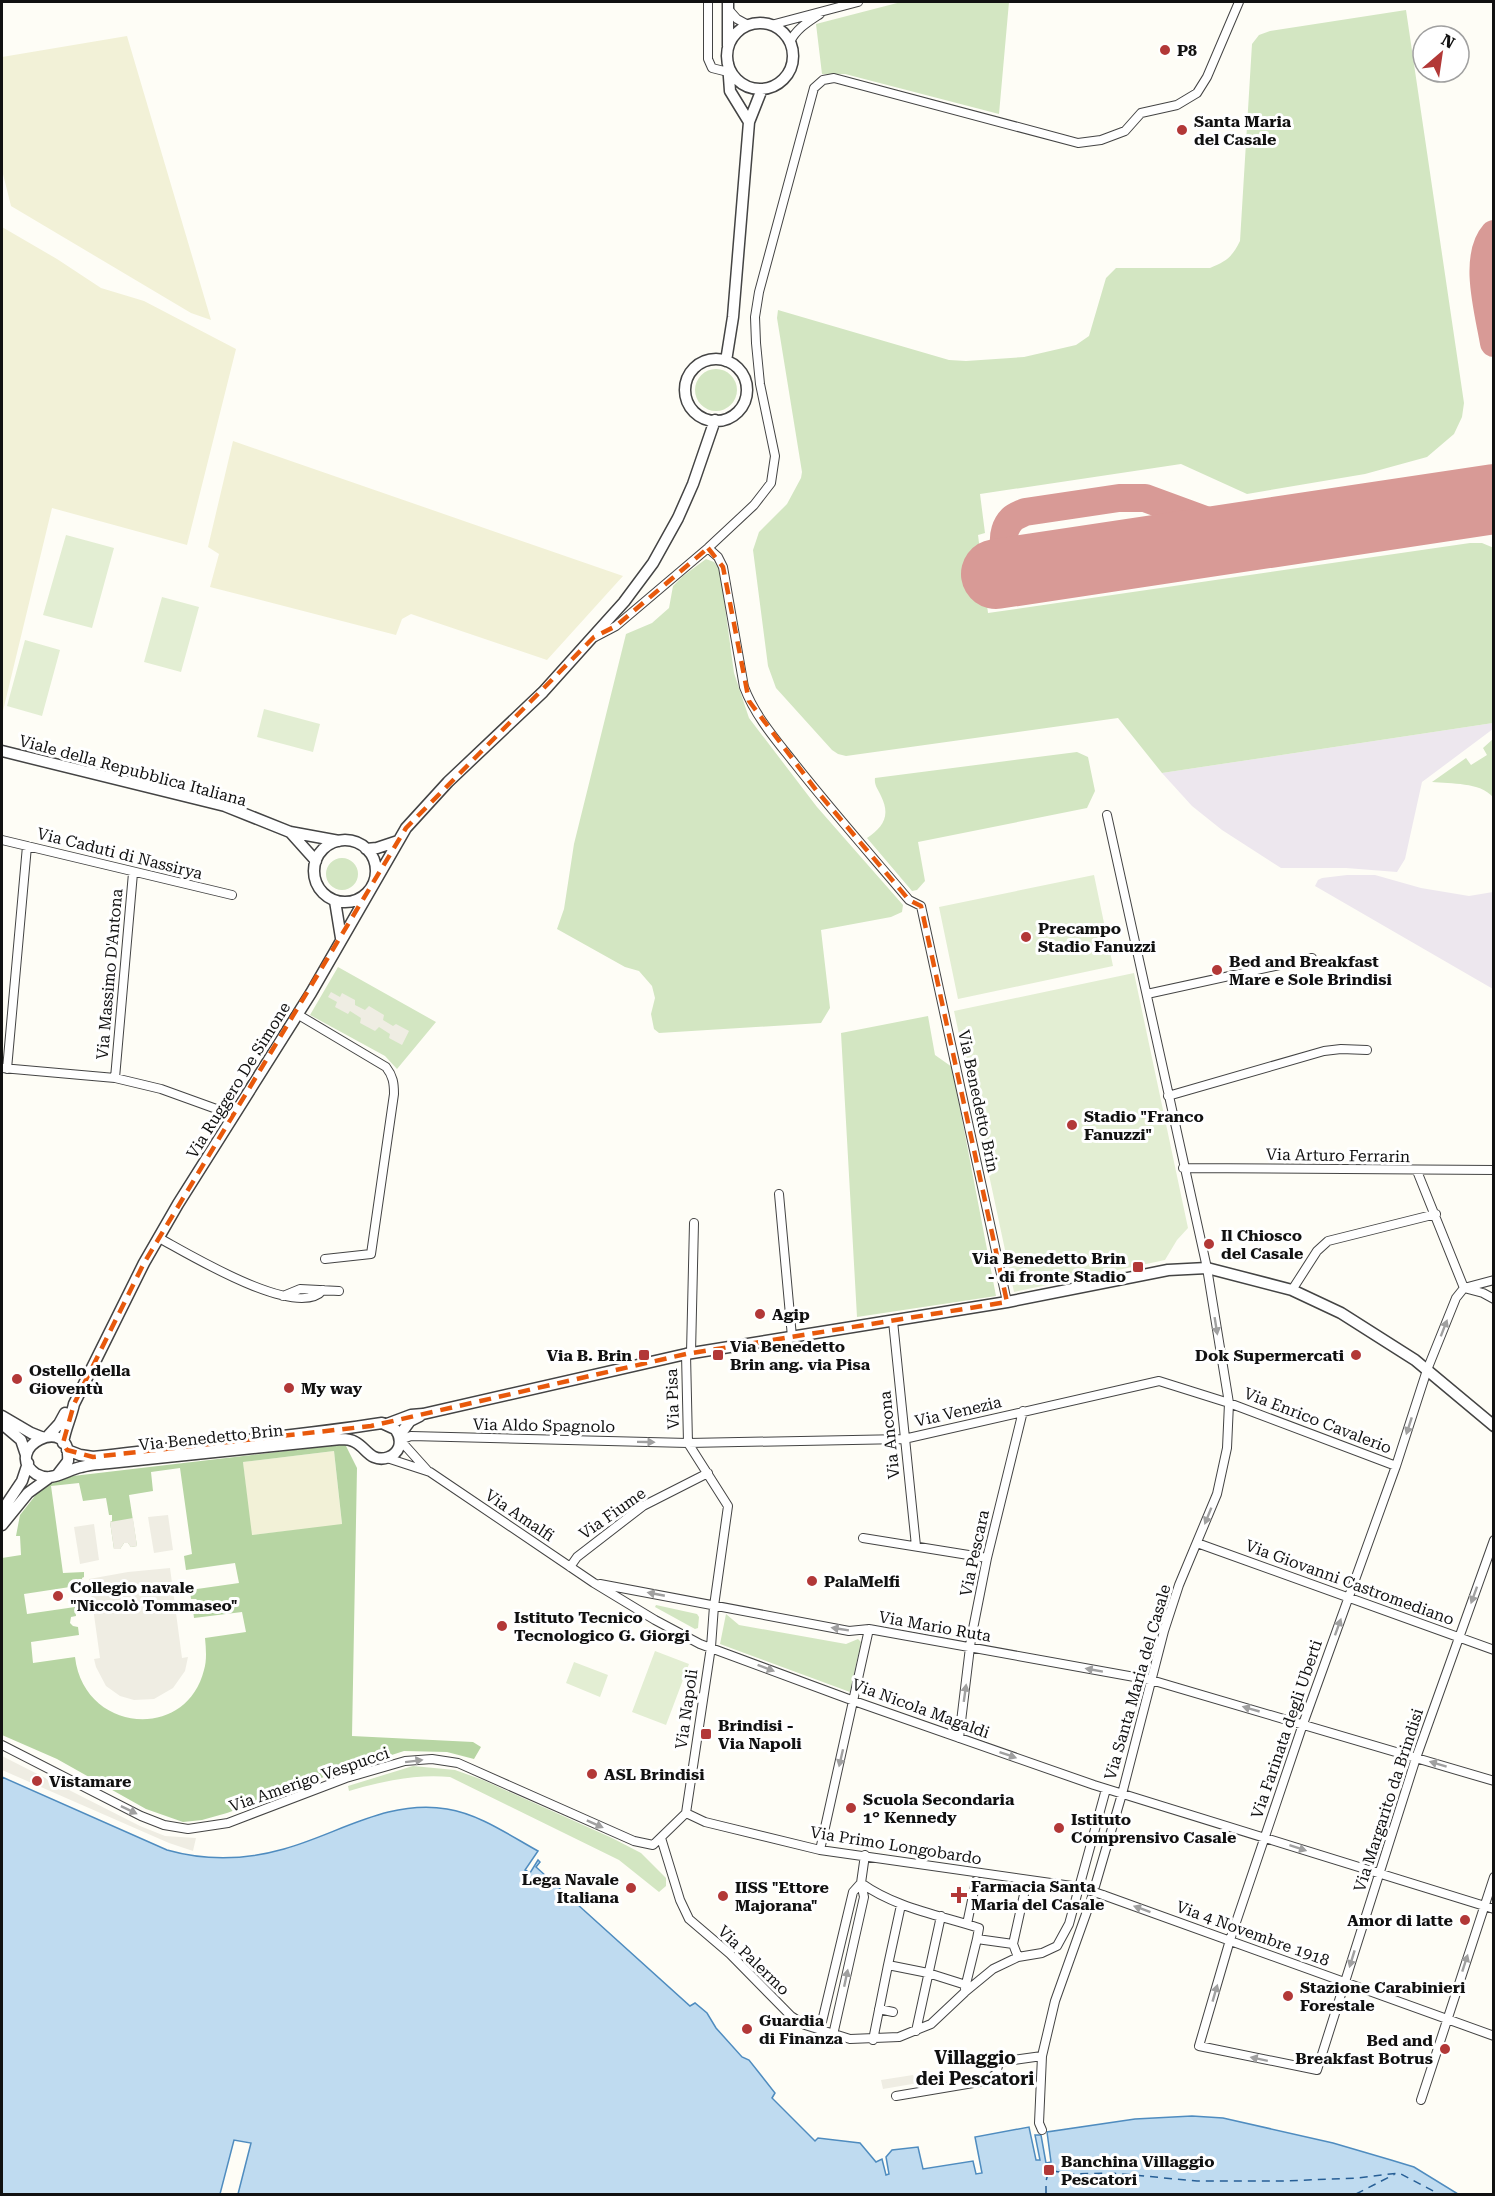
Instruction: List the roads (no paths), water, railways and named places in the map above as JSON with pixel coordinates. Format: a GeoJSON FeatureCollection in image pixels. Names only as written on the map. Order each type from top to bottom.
{"type":"FeatureCollection","features":[{"type":"Feature","properties":{"kind":"street"},"geometry":{"type":"LineString","coordinates":[[708,2],[708,59],[712,68],[728,67]]}},
{"type":"Feature","properties":{"kind":"street"},"geometry":{"type":"LineString","coordinates":[[771,25],[858,2]]}},
{"type":"Feature","properties":{"kind":"street"},"geometry":{"type":"LineString","coordinates":[[594,637],[616,626],[708,548],[765,492],[771,483],[775,456],[760,384],[755,317],[759,292],[814,88],[823,80],[834,78],[1078,144],[1101,140],[1125,131],[1141,113],[1177,105],[1197,93],[1208,77],[1239,2]]}},
{"type":"Feature","properties":{"kind":"street"},"geometry":{"type":"LineString","coordinates":[[729,6],[729,91],[749,122]]}},
{"type":"Feature","properties":{"kind":"street"},"geometry":{"type":"LineString","coordinates":[[729,6],[737,19],[748,25]]}},
{"type":"Feature","properties":{"kind":"street"},"geometry":{"type":"LineString","coordinates":[[790,42],[802,26],[825,10]]}},
{"type":"Feature","properties":{"kind":"street"},"geometry":{"type":"LineString","coordinates":[[728,48],[733,38],[748,25],[760,23],[780,30],[790,42],[793,59],[784,79],[776,85],[762,89],[744,85],[728,67]]}},
{"type":"Feature","properties":{"kind":"street"},"geometry":{"type":"LineString","coordinates":[[726,361],[733,317],[749,122],[762,89]]}},
{"type":"Feature","properties":{"kind":"street"},"geometry":{"type":"LineString","coordinates":[[711,359],[726,361],[738,367],[744,375],[747,394],[739,411],[731,417],[715,420],[702,417],[694,412],[688,404],[685,385],[694,368],[711,359]]}},
{"type":"Feature","properties":{"kind":"street","name":"Via Ruggero De Simone"},"geometry":{"type":"LineString","coordinates":[[65,1447],[65,1428],[74,1404],[142,1267],[233,1115],[297,1014],[406,828],[448,782],[543,692],[594,637],[653,563],[678,518],[693,484],[715,420]]}},
{"type":"Feature","properties":{"kind":"street","name":"Via Benedetto Brin"},"geometry":{"type":"LineString","coordinates":[[708,548],[718,557],[723,567],[744,687],[749,701],[766,727],[816,790],[909,900],[921,906],[1007,1302]]}},
{"type":"Feature","properties":{"kind":"street","name":"Viale della Repubblica Italiana"},"geometry":{"type":"LineString","coordinates":[[2,751],[225,806],[290,832],[339,841]]}},
{"type":"Feature","properties":{"kind":"street","name":"Via Santa Maria del Casale"},"geometry":{"type":"LineString","coordinates":[[1042,2130],[1039,2123],[1042,2056],[1055,2001],[1091,1900],[1179,1585],[1217,1494],[1224,1471],[1227,1448],[1229,1403],[1207,1268],[1183,1168],[1107,815]]}},
{"type":"Feature","properties":{"kind":"street","name":"Viale della Repubblica Italiana"},"geometry":{"type":"LineString","coordinates":[[290,832],[316,861]]}},
{"type":"Feature","properties":{"kind":"street","name":"Via Caduti di Nassirya"},"geometry":{"type":"LineString","coordinates":[[2,840],[232,895]]}},
{"type":"Feature","properties":{"kind":"street"},"geometry":{"type":"LineString","coordinates":[[341,939],[335,901],[323,894],[314,877],[316,861],[322,850],[339,841],[358,843],[366,849],[375,866],[376,876],[373,885]]}},
{"type":"Feature","properties":{"kind":"street"},"geometry":{"type":"LineString","coordinates":[[366,849],[377,849],[398,841]]}},
{"type":"Feature","properties":{"kind":"street","name":"Via Massimo D'Antona"},"geometry":{"type":"LineString","coordinates":[[27,846],[4,1069],[116,1078],[161,1089],[233,1115]]}},
{"type":"Feature","properties":{"kind":"street","name":"Via Massimo D'Antona"},"geometry":{"type":"LineString","coordinates":[[116,1078],[133,873]]}},
{"type":"Feature","properties":{"kind":"street","name":"Via Ruggero De Simone"},"geometry":{"type":"LineString","coordinates":[[335,901],[350,902],[360,899],[373,885]]}},
{"type":"Feature","properties":{"kind":"street"},"geometry":{"type":"LineString","coordinates":[[1147,994],[1312,958]]}},
{"type":"Feature","properties":{"kind":"street"},"geometry":{"type":"LineString","coordinates":[[297,1014],[386,1067],[393,1080],[394,1094],[371,1254],[325,1259]]}},
{"type":"Feature","properties":{"kind":"street"},"geometry":{"type":"LineString","coordinates":[[1168,1096],[1324,1051],[1367,1050]]}},
{"type":"Feature","properties":{"kind":"street","name":"Via Arturo Ferrarin"},"geometry":{"type":"LineString","coordinates":[[1183,1168],[1494,1170]]}},
{"type":"Feature","properties":{"kind":"street"},"geometry":{"type":"LineString","coordinates":[[1417,1171],[1464,1288]]}},
{"type":"Feature","properties":{"kind":"street"},"geometry":{"type":"LineString","coordinates":[[779,1194],[792,1337]]}},
{"type":"Feature","properties":{"kind":"street"},"geometry":{"type":"LineString","coordinates":[[1292,1290],[1317,1251],[1328,1241],[1436,1214]]}},
{"type":"Feature","properties":{"kind":"street"},"geometry":{"type":"LineString","coordinates":[[688,1354],[694,1223]]}},
{"type":"Feature","properties":{"kind":"street"},"geometry":{"type":"LineString","coordinates":[[159,1238],[252,1286],[284,1296],[300,1289],[339,1292]]}},
{"type":"Feature","properties":{"kind":"street","name":"Via Benedetto Brin"},"geometry":{"type":"LineString","coordinates":[[65,1447],[80,1455],[93,1457],[387,1424],[411,1415],[688,1354],[1007,1302],[1168,1270],[1207,1268],[1292,1290],[1341,1313],[1415,1360],[1494,1426]]}},
{"type":"Feature","properties":{"kind":"street"},"geometry":{"type":"LineString","coordinates":[[1349,1597],[1396,1466],[1427,1370],[1456,1298],[1464,1288],[1494,1280]]}},
{"type":"Feature","properties":{"kind":"street"},"geometry":{"type":"LineString","coordinates":[[1464,1288],[1483,1293],[1494,1299]]}},
{"type":"Feature","properties":{"kind":"street","name":"Via Ancona"},"geometry":{"type":"LineString","coordinates":[[892,1321],[916,1546]]}},
{"type":"Feature","properties":{"kind":"street","name":"Via Pisa"},"geometry":{"type":"LineString","coordinates":[[688,1354],[688,1443]]}},
{"type":"Feature","properties":{"kind":"street","name":"Via Venezia"},"geometry":{"type":"LineString","coordinates":[[688,1443],[904,1439],[1159,1381],[1229,1403]]}},
{"type":"Feature","properties":{"kind":"street","name":"Via Enrico Cavalerio"},"geometry":{"type":"LineString","coordinates":[[1229,1403],[1396,1466]]}},
{"type":"Feature","properties":{"kind":"street","name":"Via Ruggero De Simone"},"geometry":{"type":"LineString","coordinates":[[45,1436],[59,1424],[66,1411],[74,1404]]}},
{"type":"Feature","properties":{"kind":"street","name":"Via Pescara"},"geometry":{"type":"LineString","coordinates":[[959,1738],[971,1639],[987,1558],[1023,1411]]}},
{"type":"Feature","properties":{"kind":"street","name":"Via Benedetto Brin"},"geometry":{"type":"LineString","coordinates":[[54,1476],[81,1467],[109,1463],[341,1438],[352,1440],[374,1457],[387,1458],[396,1451],[399,1438],[410,1421],[423,1414]]}},
{"type":"Feature","properties":{"kind":"street"},"geometry":{"type":"LineString","coordinates":[[2,1416],[31,1433],[56,1438],[65,1447],[68,1461],[54,1476],[28,1493],[2,1525]]}},
{"type":"Feature","properties":{"kind":"street"},"geometry":{"type":"LineString","coordinates":[[2,1424],[21,1440],[30,1468],[39,1475],[54,1476]]}},
{"type":"Feature","properties":{"kind":"street"},"geometry":{"type":"LineString","coordinates":[[387,1424],[395,1428],[399,1438]]}},
{"type":"Feature","properties":{"kind":"street"},"geometry":{"type":"LineString","coordinates":[[365,1448],[364,1438],[372,1426]]}},
{"type":"Feature","properties":{"kind":"street"},"geometry":{"type":"LineString","coordinates":[[2,1511],[22,1481],[31,1444],[45,1436]]}},
{"type":"Feature","properties":{"kind":"street","name":"Via Aldo Spagnolo"},"geometry":{"type":"LineString","coordinates":[[399,1438],[411,1436],[688,1443]]}},
{"type":"Feature","properties":{"kind":"street"},"geometry":{"type":"LineString","coordinates":[[414,1455],[419,1437]]}},
{"type":"Feature","properties":{"kind":"street","name":"Via Amalfi"},"geometry":{"type":"LineString","coordinates":[[399,1438],[430,1472],[570,1567],[655,1620],[700,1644],[711,1647]]}},
{"type":"Feature","properties":{"kind":"street","name":"Via Napoli"},"geometry":{"type":"LineString","coordinates":[[686,1813],[711,1647],[714,1606],[728,1506],[688,1443]]}},
{"type":"Feature","properties":{"kind":"street","name":"Via Amalfi"},"geometry":{"type":"LineString","coordinates":[[387,1458],[430,1472]]}},
{"type":"Feature","properties":{"kind":"street","name":"Via Fiume"},"geometry":{"type":"LineString","coordinates":[[570,1567],[577,1557],[643,1506],[708,1473]]}},
{"type":"Feature","properties":{"kind":"street"},"geometry":{"type":"LineString","coordinates":[[863,1538],[987,1558]]}},
{"type":"Feature","properties":{"kind":"street","name":"Via Margarito da Brindisi"},"geometry":{"type":"LineString","coordinates":[[1230,1940],[1199,2046],[1317,2070],[1416,1758],[1494,1540]]}},
{"type":"Feature","properties":{"kind":"street","name":"Via Giovanni Castromediano"},"geometry":{"type":"LineString","coordinates":[[1197,1543],[1494,1650]]}},
{"type":"Feature","properties":{"kind":"street","name":"Via Amalfi"},"geometry":{"type":"LineString","coordinates":[[594,1583],[714,1606]]}},
{"type":"Feature","properties":{"kind":"street","name":"Via Farinata degli Uberti"},"geometry":{"type":"LineString","coordinates":[[1230,1940],[1303,1724],[1349,1597]]}},
{"type":"Feature","properties":{"kind":"street","name":"Via Mario Ruta"},"geometry":{"type":"LineString","coordinates":[[714,1606],[849,1631],[869,1629],[1151,1680],[1494,1781]]}},
{"type":"Feature","properties":{"kind":"street"},"geometry":{"type":"LineString","coordinates":[[820,1850],[869,1629]]}},
{"type":"Feature","properties":{"kind":"street","name":"Via Nicola Magaldi"},"geometry":{"type":"LineString","coordinates":[[711,1647],[854,1701],[1106,1789],[1494,1909]]}},
{"type":"Feature","properties":{"kind":"street","name":"Via Amerigo Vespucci"},"geometry":{"type":"LineString","coordinates":[[2,1745],[141,1816],[185,1830],[228,1822],[346,1778],[405,1761],[432,1758],[458,1763],[634,1841],[653,1845],[661,1838]]}},
{"type":"Feature","properties":{"kind":"street","name":"Via Palermo"},"geometry":{"type":"LineString","coordinates":[[661,1838],[680,1900],[689,1919],[730,1954],[791,2016],[833,2035],[850,2039],[873,2040],[900,2037],[931,2024],[965,1988],[993,1969],[1018,1958],[1042,1953],[1058,1946],[1069,1924],[1106,1789]]}},
{"type":"Feature","properties":{"kind":"street"},"geometry":{"type":"LineString","coordinates":[[661,1838],[686,1813]]}},
{"type":"Feature","properties":{"kind":"street","name":"Via Primo Longobardo"},"geometry":{"type":"LineString","coordinates":[[686,1813],[705,1822],[820,1850],[1079,1887],[1103,1895]]}},
{"type":"Feature","properties":{"kind":"street"},"geometry":{"type":"LineString","coordinates":[[833,2035],[864,1897],[861,1883],[865,1855]]}},
{"type":"Feature","properties":{"kind":"street"},"geometry":{"type":"LineString","coordinates":[[1421,2100],[1494,1877]]}},
{"type":"Feature","properties":{"kind":"street"},"geometry":{"type":"LineString","coordinates":[[967,1924],[976,1881]]}},
{"type":"Feature","properties":{"kind":"street"},"geometry":{"type":"LineString","coordinates":[[820,2030],[853,1892],[861,1883]]}},
{"type":"Feature","properties":{"kind":"street"},"geometry":{"type":"LineString","coordinates":[[861,1883],[901,1905],[979,1928],[965,1988],[928,1972],[888,1965]]}},
{"type":"Feature","properties":{"kind":"street"},"geometry":{"type":"LineString","coordinates":[[1018,1958],[1013,1944],[1025,1890]]}},
{"type":"Feature","properties":{"kind":"street","name":"Via 4 Novembre 1918"},"geometry":{"type":"LineString","coordinates":[[1103,1895],[1494,2036]]}},
{"type":"Feature","properties":{"kind":"street"},"geometry":{"type":"LineString","coordinates":[[873,2040],[901,1905]]}},
{"type":"Feature","properties":{"kind":"street"},"geometry":{"type":"LineString","coordinates":[[916,2031],[941,1916]]}},
{"type":"Feature","properties":{"kind":"street"},"geometry":{"type":"LineString","coordinates":[[977,1939],[1013,1944]]}},
{"type":"Feature","properties":{"kind":"street"},"geometry":{"type":"LineString","coordinates":[[879,2009],[893,2012]]}},
{"type":"Feature","properties":{"kind":"street"},"geometry":{"type":"LineString","coordinates":[[896,2096],[985,2081],[996,2074],[999,2062],[1042,2056]]}},
{"type":"Feature","properties":{"kind":"water"},"geometry":{"type":"Polygon","coordinates":[[[2,1777],[167,1850],[196,1856],[226,1858],[269,1853],[304,1843],[384,1813],[404,1809],[425,1807],[471,1815],[538,1851],[525,1870],[530,1873],[538,1860],[540,1862],[536,1867],[690,2006],[695,2003],[707,2013],[716,2028],[742,2057],[749,2060],[775,2093],[772,2098],[815,2141],[818,2138],[860,2143],[876,2162],[882,2159],[886,2175],[889,2174],[886,2157],[892,2150],[918,2147],[923,2169],[973,2161],[976,2174],[982,2173],[975,2137],[1029,2127],[1036,2160],[1040,2160],[1035,2135],[1041,2135],[1046,2163],[1051,2162],[1047,2132],[1135,2119],[1192,2116],[1223,2118],[1333,2143],[1391,2160],[1414,2167],[1458,2194],[238,2194],[251,2143],[234,2140],[220,2194],[2,2194],[2,1777]]]}},
{"type":"Feature","properties":{"kind":"place","name":"P8"},"geometry":{"type":"Point","coordinates":[1165,50]}},
{"type":"Feature","properties":{"kind":"place","name":"Santa Maria del Casale"},"geometry":{"type":"Point","coordinates":[1182,130]}},
{"type":"Feature","properties":{"kind":"place","name":"Precampo Stadio Fanuzzi"},"geometry":{"type":"Point","coordinates":[1026,937]}},
{"type":"Feature","properties":{"kind":"place","name":"Bed and Breakfast Mare e Sole Brindisi"},"geometry":{"type":"Point","coordinates":[1217,970]}},
{"type":"Feature","properties":{"kind":"place","name":"Stadio \"Franco Fanuzzi\""},"geometry":{"type":"Point","coordinates":[1072,1125]}},
{"type":"Feature","properties":{"kind":"place","name":"Il Chiosco del Casale"},"geometry":{"type":"Point","coordinates":[1209,1244]}},
{"type":"Feature","properties":{"kind":"place","name":"Via Benedetto Brin - di fronte Stadio"},"geometry":{"type":"Point","coordinates":[1138,1267]}},
{"type":"Feature","properties":{"kind":"place","name":"Agip"},"geometry":{"type":"Point","coordinates":[760,1314]}},
{"type":"Feature","properties":{"kind":"place","name":"Via B. Brin"},"geometry":{"type":"Point","coordinates":[644,1355]}},
{"type":"Feature","properties":{"kind":"place","name":"Via Benedetto Brin ang. via Pisa"},"geometry":{"type":"Point","coordinates":[718,1355]}},
{"type":"Feature","properties":{"kind":"place","name":"Dok Supermercati"},"geometry":{"type":"Point","coordinates":[1356,1355]}},
{"type":"Feature","properties":{"kind":"place","name":"Ostello della Gioventù"},"geometry":{"type":"Point","coordinates":[17,1379]}},
{"type":"Feature","properties":{"kind":"place","name":"My way"},"geometry":{"type":"Point","coordinates":[289,1388]}},
{"type":"Feature","properties":{"kind":"place","name":"PalaMelfi"},"geometry":{"type":"Point","coordinates":[812,1581]}},
{"type":"Feature","properties":{"kind":"place","name":"Collegio navale \"Niccolò Tommaseo\""},"geometry":{"type":"Point","coordinates":[58,1596]}},
{"type":"Feature","properties":{"kind":"place","name":"Istituto Tecnico Tecnologico G. Giorgi"},"geometry":{"type":"Point","coordinates":[502,1626]}},
{"type":"Feature","properties":{"kind":"place","name":"Brindisi - Via Napoli"},"geometry":{"type":"Point","coordinates":[706,1734]}},
{"type":"Feature","properties":{"kind":"place","name":"ASL Brindisi"},"geometry":{"type":"Point","coordinates":[592,1774]}},
{"type":"Feature","properties":{"kind":"place","name":"Vistamare"},"geometry":{"type":"Point","coordinates":[37,1781]}},
{"type":"Feature","properties":{"kind":"place","name":"Scuola Secondaria 1° Kennedy"},"geometry":{"type":"Point","coordinates":[851,1808]}},
{"type":"Feature","properties":{"kind":"place","name":"Istituto Comprensivo Casale"},"geometry":{"type":"Point","coordinates":[1059,1828]}},
{"type":"Feature","properties":{"kind":"place","name":"Lega Navale Italiana"},"geometry":{"type":"Point","coordinates":[631,1888]}},
{"type":"Feature","properties":{"kind":"place","name":"Farmacia Santa Maria del Casale"},"geometry":{"type":"Point","coordinates":[959,1895]}},
{"type":"Feature","properties":{"kind":"place","name":"IISS \"Ettore Majorana\""},"geometry":{"type":"Point","coordinates":[723,1896]}},
{"type":"Feature","properties":{"kind":"place","name":"Amor di latte"},"geometry":{"type":"Point","coordinates":[1465,1920]}},
{"type":"Feature","properties":{"kind":"place","name":"Stazione Carabinieri Forestale"},"geometry":{"type":"Point","coordinates":[1288,1996]}},
{"type":"Feature","properties":{"kind":"place","name":"Guardia di Finanza"},"geometry":{"type":"Point","coordinates":[747,2029]}},
{"type":"Feature","properties":{"kind":"place","name":"Bed and Breakfast Botrus"},"geometry":{"type":"Point","coordinates":[1445,2049]}},
{"type":"Feature","properties":{"kind":"place","name":"Banchina Villaggio Pescatori"},"geometry":{"type":"Point","coordinates":[1049,2170]}},
{"type":"Feature","properties":{"kind":"district","name":"Villaggio dei Pescatori"},"geometry":{"type":"Point","coordinates":[975,2068]}}]}
